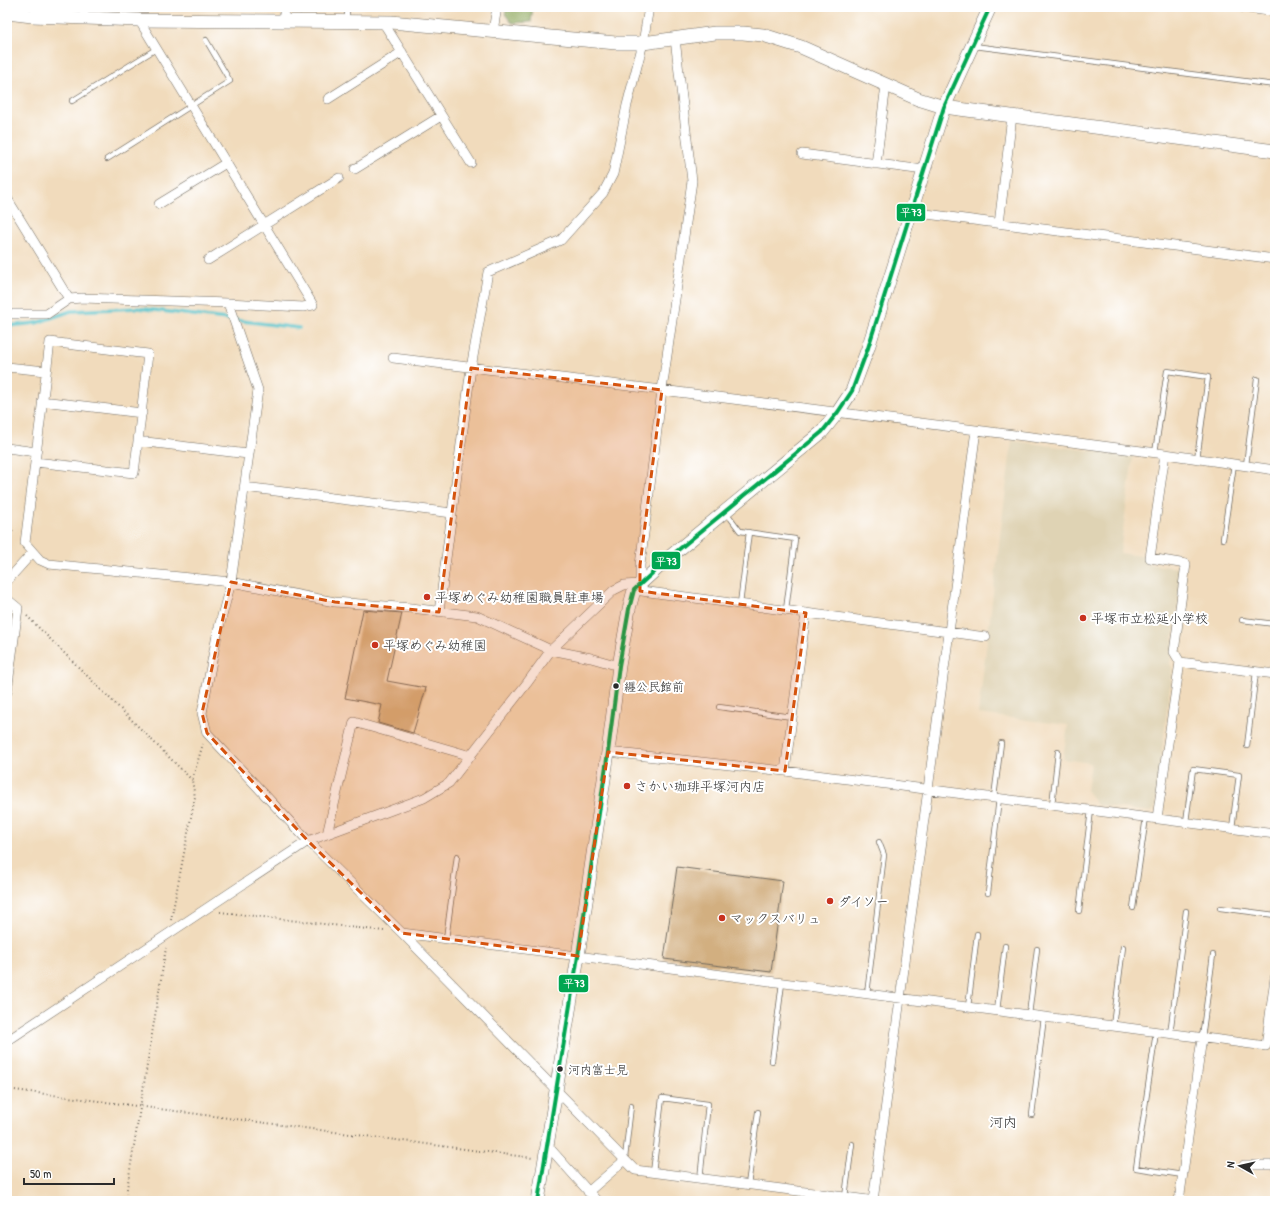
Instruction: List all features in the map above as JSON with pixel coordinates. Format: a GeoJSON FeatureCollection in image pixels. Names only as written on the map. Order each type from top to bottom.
{"type":"FeatureCollection","features":[{"type":"Feature","properties":{"kind":"street"},"geometry":{"type":"LineString","coordinates":[[284,7],[284,21]]}},
{"type":"Feature","properties":{"kind":"street"},"geometry":{"type":"LineString","coordinates":[[493,31],[497,7]]}},
{"type":"Feature","properties":{"kind":"street"},"geometry":{"type":"LineString","coordinates":[[439,612],[471,368],[488,272],[561,240],[603,193],[613,174],[626,105],[643,43],[649,7]]}},
{"type":"Feature","properties":{"kind":"street"},"geometry":{"type":"LineString","coordinates":[[637,587],[672,555],[822,432],[838,412],[852,390],[858,376],[944,107],[990,7]]}},
{"type":"Feature","properties":{"kind":"street"},"geometry":{"type":"LineString","coordinates":[[1241,7],[1275,12]]}},
{"type":"Feature","properties":{"kind":"street"},"geometry":{"type":"LineString","coordinates":[[7,13],[32,16],[139,20],[384,22],[616,43],[643,43],[715,33],[743,33],[763,36],[801,47],[918,99],[944,107],[1275,151]]}},
{"type":"Feature","properties":{"kind":"street"},"geometry":{"type":"LineString","coordinates":[[7,314],[47,314],[69,299],[82,298],[303,307],[313,304],[139,20]]}},
{"type":"Feature","properties":{"kind":"street"},"geometry":{"type":"LineString","coordinates":[[384,22],[471,163]]}},
{"type":"Feature","properties":{"kind":"street"},"geometry":{"type":"LineString","coordinates":[[538,1201],[546,1144],[578,956],[619,666],[629,609],[637,587],[662,390],[692,181],[675,39]]}},
{"type":"Feature","properties":{"kind":"street"},"geometry":{"type":"LineString","coordinates":[[328,99],[402,52]]}},
{"type":"Feature","properties":{"kind":"street"},"geometry":{"type":"LineString","coordinates":[[876,164],[886,85]]}},
{"type":"Feature","properties":{"kind":"street"},"geometry":{"type":"LineString","coordinates":[[354,169],[441,116]]}},
{"type":"Feature","properties":{"kind":"street"},"geometry":{"type":"LineString","coordinates":[[999,224],[1012,116]]}},
{"type":"Feature","properties":{"kind":"street"},"geometry":{"type":"LineString","coordinates":[[802,154],[924,170]]}},
{"type":"Feature","properties":{"kind":"street"},"geometry":{"type":"LineString","coordinates":[[159,204],[226,163]]}},
{"type":"Feature","properties":{"kind":"street"},"geometry":{"type":"LineString","coordinates":[[208,260],[339,178]]}},
{"type":"Feature","properties":{"kind":"street"},"geometry":{"type":"LineString","coordinates":[[7,198],[69,299]]}},
{"type":"Feature","properties":{"kind":"street"},"geometry":{"type":"LineString","coordinates":[[7,217],[16,212]]}},
{"type":"Feature","properties":{"kind":"street"},"geometry":{"type":"LineString","coordinates":[[911,212],[1275,260]]}},
{"type":"Feature","properties":{"kind":"street"},"geometry":{"type":"LineString","coordinates":[[228,303],[258,390],[230,582],[217,635],[202,713],[207,732],[308,841],[635,1170],[748,1185],[818,1197],[846,1197],[874,1201],[899,998],[976,430]]}},
{"type":"Feature","properties":{"kind":"street"},"geometry":{"type":"LineString","coordinates":[[35,462],[134,473],[148,354],[50,342],[42,401],[25,543],[40,560],[49,564],[230,582],[335,602],[411,608],[477,616],[551,650],[619,666]]}},
{"type":"Feature","properties":{"kind":"street"},"geometry":{"type":"LineString","coordinates":[[393,358],[838,412],[1160,453],[1275,470]]}},
{"type":"Feature","properties":{"kind":"street"},"geometry":{"type":"LineString","coordinates":[[7,367],[46,371]]}},
{"type":"Feature","properties":{"kind":"street"},"geometry":{"type":"LineString","coordinates":[[42,401],[142,414]]}},
{"type":"Feature","properties":{"kind":"street"},"geometry":{"type":"LineString","coordinates":[[138,441],[248,454]]}},
{"type":"Feature","properties":{"kind":"street"},"geometry":{"type":"LineString","coordinates":[[7,448],[36,452]]}},
{"type":"Feature","properties":{"kind":"street"},"geometry":{"type":"LineString","coordinates":[[1157,818],[1180,662],[1174,652],[1186,564],[1150,558],[1160,453]]}},
{"type":"Feature","properties":{"kind":"street"},"geometry":{"type":"LineString","coordinates":[[244,487],[452,513]]}},
{"type":"Feature","properties":{"kind":"street"},"geometry":{"type":"LineString","coordinates":[[7,581],[33,552]]}},
{"type":"Feature","properties":{"kind":"street"},"geometry":{"type":"LineString","coordinates":[[7,1041],[308,841],[424,798],[449,783],[528,683],[551,650],[614,590],[624,585],[740,604],[986,637]]}},
{"type":"Feature","properties":{"kind":"street"},"geometry":{"type":"LineString","coordinates":[[7,599],[18,608],[7,692]]}},
{"type":"Feature","properties":{"kind":"street"},"geometry":{"type":"LineString","coordinates":[[785,771],[806,612]]}},
{"type":"Feature","properties":{"kind":"street"},"geometry":{"type":"LineString","coordinates":[[1180,662],[1275,674]]}},
{"type":"Feature","properties":{"kind":"street"},"geometry":{"type":"LineString","coordinates":[[327,834],[354,722],[471,756]]}},
{"type":"Feature","properties":{"kind":"street"},"geometry":{"type":"LineString","coordinates":[[608,752],[785,771],[1275,834]]}},
{"type":"Feature","properties":{"kind":"street"},"geometry":{"type":"LineString","coordinates":[[402,934],[1266,1046],[1275,978]]}},
{"type":"Feature","properties":{"kind":"street"},"geometry":{"type":"LineString","coordinates":[[1179,1201],[1202,1038]]}},
{"type":"Feature","properties":{"kind":"street"},"geometry":{"type":"LineString","coordinates":[[546,1144],[597,1201]]}},
{"type":"Feature","properties":{"kind":"street"},"geometry":{"type":"LineString","coordinates":[[588,1192],[625,1160]]}},
{"type":"Feature","properties":{"kind":"street"},"geometry":{"type":"LineString","coordinates":[[1244,1165],[1275,1165]]}},
{"type":"Feature","properties":{"kind":"lane"},"geometry":{"type":"LineString","coordinates":[[346,7],[347,21]]}},
{"type":"Feature","properties":{"kind":"lane"},"geometry":{"type":"LineString","coordinates":[[106,159],[230,81],[206,40]]}},
{"type":"Feature","properties":{"kind":"lane"},"geometry":{"type":"LineString","coordinates":[[972,45],[1275,85]]}},
{"type":"Feature","properties":{"kind":"lane"},"geometry":{"type":"LineString","coordinates":[[72,101],[156,49]]}},
{"type":"Feature","properties":{"kind":"lane"},"geometry":{"type":"LineString","coordinates":[[1160,453],[1167,370],[1208,377],[1197,459]]}},
{"type":"Feature","properties":{"kind":"lane"},"geometry":{"type":"LineString","coordinates":[[1246,466],[1257,379]]}},
{"type":"Feature","properties":{"kind":"lane"},"geometry":{"type":"LineString","coordinates":[[1223,539],[1234,464]]}},
{"type":"Feature","properties":{"kind":"lane"},"geometry":{"type":"LineString","coordinates":[[725,511],[740,531],[795,539],[786,610]]}},
{"type":"Feature","properties":{"kind":"lane"},"geometry":{"type":"LineString","coordinates":[[740,604],[749,532]]}},
{"type":"Feature","properties":{"kind":"lane"},"geometry":{"type":"LineString","coordinates":[[1242,620],[1275,624]]}},
{"type":"Feature","properties":{"kind":"lane"},"geometry":{"type":"LineString","coordinates":[[1247,746],[1256,672]]}},
{"type":"Feature","properties":{"kind":"lane"},"geometry":{"type":"LineString","coordinates":[[719,707],[792,717]]}},
{"type":"Feature","properties":{"kind":"lane"},"geometry":{"type":"LineString","coordinates":[[988,893],[1001,743]]}},
{"type":"Feature","properties":{"kind":"lane"},"geometry":{"type":"LineString","coordinates":[[1052,805],[1058,752]]}},
{"type":"Feature","properties":{"kind":"lane"},"geometry":{"type":"LineString","coordinates":[[1186,822],[1193,769],[1239,775],[1232,828]]}},
{"type":"Feature","properties":{"kind":"lane"},"geometry":{"type":"LineString","coordinates":[[1079,911],[1091,810]]}},
{"type":"Feature","properties":{"kind":"lane"},"geometry":{"type":"LineString","coordinates":[[1133,908],[1146,817]]}},
{"type":"Feature","properties":{"kind":"lane"},"geometry":{"type":"LineString","coordinates":[[867,994],[884,855],[879,842]]}},
{"type":"Feature","properties":{"kind":"lane"},"geometry":{"type":"LineString","coordinates":[[446,939],[457,856]]}},
{"type":"Feature","properties":{"kind":"lane"},"geometry":{"type":"LineString","coordinates":[[1220,908],[1275,915]]}},
{"type":"Feature","properties":{"kind":"lane"},"geometry":{"type":"LineString","coordinates":[[1170,1034],[1186,911]]}},
{"type":"Feature","properties":{"kind":"lane"},"geometry":{"type":"LineString","coordinates":[[968,1007],[977,934]]}},
{"type":"Feature","properties":{"kind":"lane"},"geometry":{"type":"LineString","coordinates":[[997,1011],[1005,946]]}},
{"type":"Feature","properties":{"kind":"lane"},"geometry":{"type":"LineString","coordinates":[[1113,1026],[1123,947]]}},
{"type":"Feature","properties":{"kind":"lane"},"geometry":{"type":"LineString","coordinates":[[1029,1015],[1036,949]]}},
{"type":"Feature","properties":{"kind":"lane"},"geometry":{"type":"LineString","coordinates":[[1202,1038],[1213,955]]}},
{"type":"Feature","properties":{"kind":"lane"},"geometry":{"type":"LineString","coordinates":[[772,1061],[782,983]]}},
{"type":"Feature","properties":{"kind":"lane"},"geometry":{"type":"LineString","coordinates":[[1032,1115],[1044,1017]]}},
{"type":"Feature","properties":{"kind":"lane"},"geometry":{"type":"LineString","coordinates":[[1156,1032],[1136,1168],[1183,1175]]}},
{"type":"Feature","properties":{"kind":"lane"},"geometry":{"type":"LineString","coordinates":[[653,1172],[662,1098],[708,1104],[700,1179]]}},
{"type":"Feature","properties":{"kind":"lane"},"geometry":{"type":"LineString","coordinates":[[625,1160],[631,1106]]}},
{"type":"Feature","properties":{"kind":"lane"},"geometry":{"type":"LineString","coordinates":[[748,1185],[758,1112]]}},
{"type":"Feature","properties":{"kind":"lane"},"geometry":{"type":"LineString","coordinates":[[846,1197],[852,1144]]}},
{"type":"Feature","properties":{"kind":"path"},"geometry":{"type":"LineString","coordinates":[[18,608],[192,780]]}},
{"type":"Feature","properties":{"kind":"path"},"geometry":{"type":"LineString","coordinates":[[125,1201],[169,933],[195,797],[192,780],[207,732]]}},
{"type":"Feature","properties":{"kind":"path"},"geometry":{"type":"LineString","coordinates":[[205,910],[402,934]]}},
{"type":"Feature","properties":{"kind":"path"},"geometry":{"type":"LineString","coordinates":[[7,1089],[544,1160]]}},
{"type":"Feature","properties":{"kind":"highlighted area"},"geometry":{"type":"Polygon","coordinates":[[[471,368],[662,390],[640,565],[640,591],[806,613],[785,771],[608,752],[578,956],[402,933],[308,841],[207,733],[202,713],[231,582],[335,602],[439,612],[471,368]]]}},
{"type":"Feature","properties":{"kind":"shaded area","name":"平塚市立松延小学校"},"geometry":{"type":"Polygon","coordinates":[[[1012,441],[1133,456],[1120,553],[1147,557],[1146,564],[1179,568],[1182,572],[1170,664],[1172,668],[1155,809],[1151,812],[1097,805],[1087,791],[1091,763],[1063,759],[1068,725],[978,714],[1012,441]]]}},
{"type":"Feature","properties":{"kind":"green space"},"geometry":{"type":"Polygon","coordinates":[[[507,7],[533,7],[531,22],[512,23],[505,14],[507,7]]]}},
{"type":"Feature","properties":{"kind":"building","name":"平塚めぐみ幼稚園"},"geometry":{"type":"Polygon","coordinates":[[[363,610],[402,613],[387,681],[426,688],[413,733],[378,723],[382,705],[345,698],[363,610]]]}},
{"type":"Feature","properties":{"kind":"building"},"geometry":{"type":"Polygon","coordinates":[[[677,867],[783,881],[771,972],[664,959],[677,867]]]}},
{"type":"Feature","properties":{"kind":"waterway"},"geometry":{"type":"LineString","coordinates":[[7,326],[36,323],[71,311],[137,308],[299,328]]}},
{"type":"Feature","properties":{"kind":"transit line","name":"平73"},"geometry":{"type":"LineString","coordinates":[[538,1201],[578,956],[619,666],[629,609],[634,590],[672,555],[822,432],[852,391],[868,348],[944,107],[990,7]]}},
{"type":"Feature","properties":{"kind":"place","name":"平塚めぐみ幼稚園職員駐車場"},"geometry":{"type":"Point","coordinates":[427,597]}},
{"type":"Feature","properties":{"kind":"place","name":"平塚市立松延小学校"},"geometry":{"type":"Point","coordinates":[1083,618]}},
{"type":"Feature","properties":{"kind":"place","name":"平塚めぐみ幼稚園"},"geometry":{"type":"Point","coordinates":[375,645]}},
{"type":"Feature","properties":{"kind":"place","name":"纒公民館前"},"geometry":{"type":"Point","coordinates":[616,686]}},
{"type":"Feature","properties":{"kind":"place","name":"さかい珈琲平塚河内店"},"geometry":{"type":"Point","coordinates":[627,786]}},
{"type":"Feature","properties":{"kind":"place","name":"ダイソー"},"geometry":{"type":"Point","coordinates":[830,901]}},
{"type":"Feature","properties":{"kind":"place","name":"マックスバリュ"},"geometry":{"type":"Point","coordinates":[722,918]}},
{"type":"Feature","properties":{"kind":"place","name":"河内富士見"},"geometry":{"type":"Point","coordinates":[560,1069]}},
{"type":"Feature","properties":{"kind":"district","name":"河内"},"geometry":{"type":"Point","coordinates":[1003,1121]}}]}
